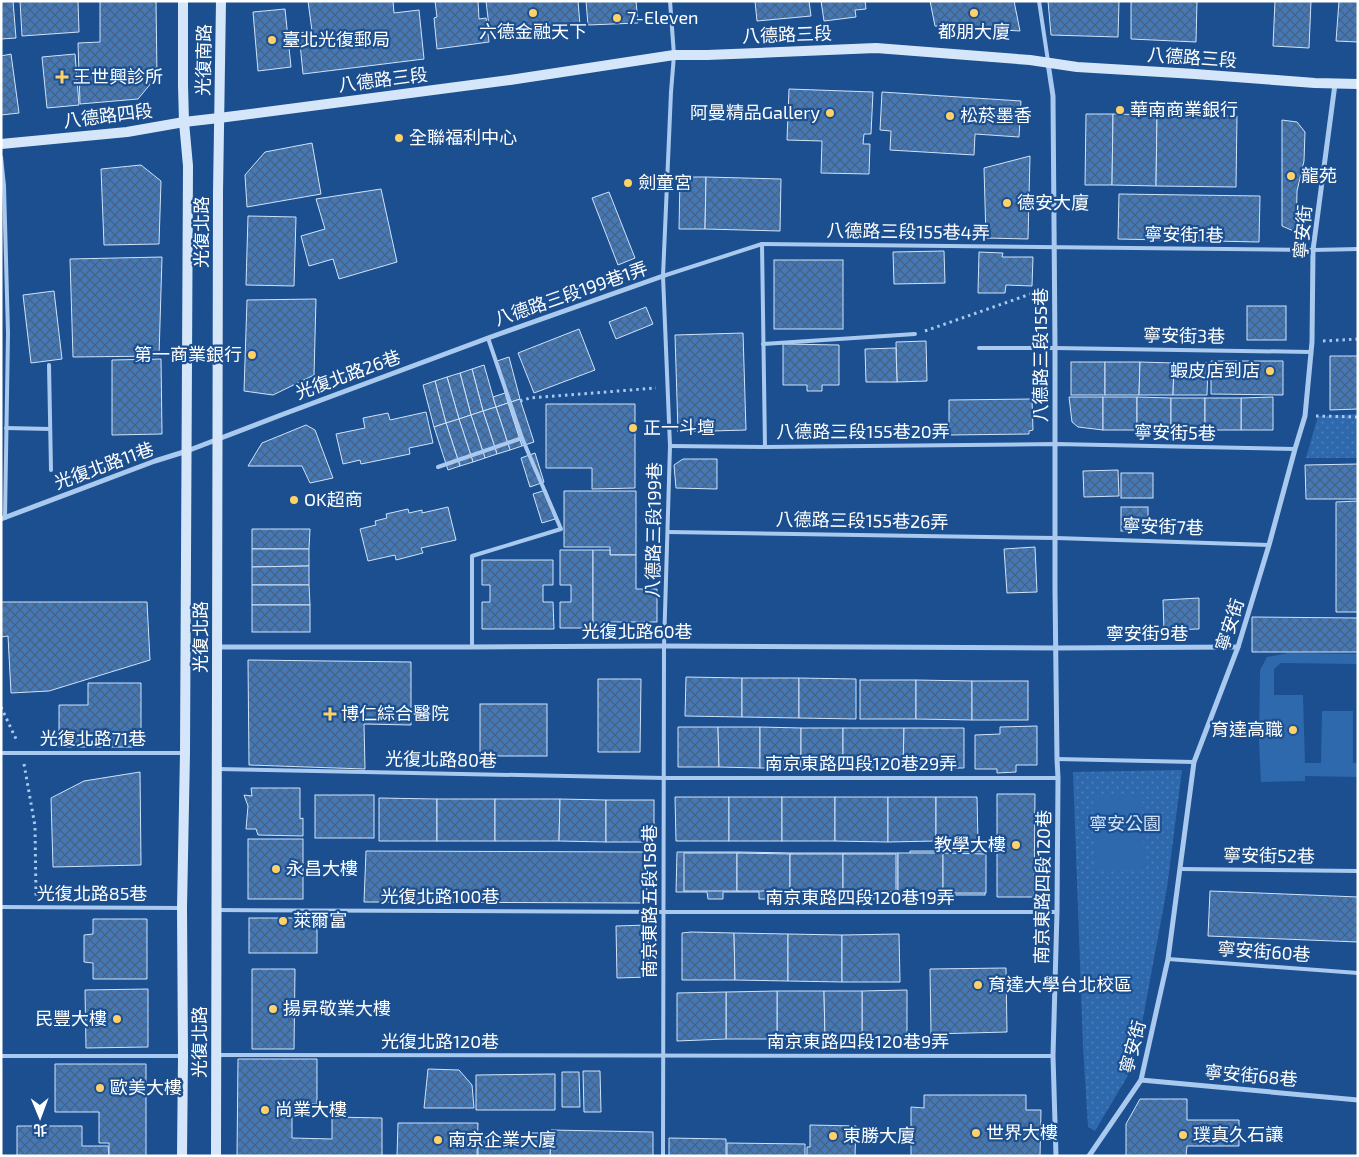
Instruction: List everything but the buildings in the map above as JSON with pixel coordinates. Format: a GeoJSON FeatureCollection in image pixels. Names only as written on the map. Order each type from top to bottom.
{"type":"FeatureCollection","features":[{"type":"Feature","properties":{"kind":"main road","name":"光復南路"},"geometry":{"type":"LineString","coordinates":[[183,1],[184,122]]}},
{"type":"Feature","properties":{"kind":"main road","name":"光復南路"},"geometry":{"type":"LineString","coordinates":[[219,118],[221,1]]}},
{"type":"Feature","properties":{"kind":"main road","name":"八德路三段"},"geometry":{"type":"LineString","coordinates":[[219,118],[510,80],[674,55],[876,48],[1030,60],[1077,67],[1358,84]]}},
{"type":"Feature","properties":{"kind":"main road","name":"八德路四段"},"geometry":{"type":"LineString","coordinates":[[1,144],[127,132],[219,118]]}},
{"type":"Feature","properties":{"kind":"main road","name":"光復北路"},"geometry":{"type":"LineString","coordinates":[[216,1156],[219,118]]}},
{"type":"Feature","properties":{"kind":"main road","name":"光復北路"},"geometry":{"type":"LineString","coordinates":[[182,1156],[182,908],[185,753],[188,166],[184,122]]}},
{"type":"Feature","properties":{"kind":"street","name":"八德路三段155巷"},"geometry":{"type":"LineString","coordinates":[[1048,63],[1053,96],[1056,348],[1056,648]]}},
{"type":"Feature","properties":{"kind":"street","name":"寧安街"},"geometry":{"type":"LineString","coordinates":[[1089,1156],[1141,1080],[1168,959],[1194,762],[1238,647],[1305,416],[1312,342],[1313,250],[1335,84]]}},
{"type":"Feature","properties":{"kind":"street","name":"八德路三段199巷1弄"},"geometry":{"type":"LineString","coordinates":[[488,338],[663,276]]}},
{"type":"Feature","properties":{"kind":"street","name":"光復北路26巷"},"geometry":{"type":"LineString","coordinates":[[218,440],[488,338]]}},
{"type":"Feature","properties":{"kind":"street","name":"光復北路11巷"},"geometry":{"type":"LineString","coordinates":[[3,518],[155,461],[218,440]]}},
{"type":"Feature","properties":{"kind":"street","name":"光復北路60巷"},"geometry":{"type":"LineString","coordinates":[[217,647],[664,646],[1056,648]]}},
{"type":"Feature","properties":{"kind":"street","name":"寧安街9巷"},"geometry":{"type":"LineString","coordinates":[[1056,648],[1238,647]]}},
{"type":"Feature","properties":{"kind":"street","name":"南京東路四段120巷"},"geometry":{"type":"LineString","coordinates":[[1056,648],[1058,778],[1053,1056],[1056,1156]]}},
{"type":"Feature","properties":{"kind":"street","name":"寧安街68巷"},"geometry":{"type":"LineString","coordinates":[[1141,1080],[1358,1100]]}},
{"type":"Feature","properties":{"kind":"lane","name":"八德路三段199巷"},"geometry":{"type":"LineString","coordinates":[[664,646],[670,446],[666,387],[663,276],[670,92],[674,55],[670,1]]}},
{"type":"Feature","properties":{"kind":"lane"},"geometry":{"type":"LineString","coordinates":[[1039,1],[1048,63]]}},
{"type":"Feature","properties":{"kind":"lane"},"geometry":{"type":"LineString","coordinates":[[1,156],[4,186],[8,333],[4,418],[6,428],[3,518]]}},
{"type":"Feature","properties":{"kind":"lane"},"geometry":{"type":"LineString","coordinates":[[762,244],[765,447]]}},
{"type":"Feature","properties":{"kind":"lane","name":"八德路三段155巷4弄"},"geometry":{"type":"LineString","coordinates":[[663,276],[762,244],[1054,247]]}},
{"type":"Feature","properties":{"kind":"lane","name":"寧安街1巷"},"geometry":{"type":"LineString","coordinates":[[1054,247],[1358,249]]}},
{"type":"Feature","properties":{"kind":"lane"},"geometry":{"type":"LineString","coordinates":[[1,333],[8,333]]}},
{"type":"Feature","properties":{"kind":"lane"},"geometry":{"type":"LineString","coordinates":[[763,344],[915,334]]}},
{"type":"Feature","properties":{"kind":"lane"},"geometry":{"type":"LineString","coordinates":[[472,647],[472,556],[561,529],[522,438],[488,338]]}},
{"type":"Feature","properties":{"kind":"lane","name":"寧安街3巷"},"geometry":{"type":"LineString","coordinates":[[980,348],[1311,352]]}},
{"type":"Feature","properties":{"kind":"lane"},"geometry":{"type":"LineString","coordinates":[[49,365],[51,470]]}},
{"type":"Feature","properties":{"kind":"lane"},"geometry":{"type":"LineString","coordinates":[[6,428],[50,429]]}},
{"type":"Feature","properties":{"kind":"lane"},"geometry":{"type":"LineString","coordinates":[[438,467],[522,438]]}},
{"type":"Feature","properties":{"kind":"lane","name":"八德路三段155巷20弄"},"geometry":{"type":"LineString","coordinates":[[670,446],[1056,444]]}},
{"type":"Feature","properties":{"kind":"lane","name":"寧安街5巷"},"geometry":{"type":"LineString","coordinates":[[1056,444],[1295,449]]}},
{"type":"Feature","properties":{"kind":"lane","name":"八德路三段155巷26弄"},"geometry":{"type":"LineString","coordinates":[[668,532],[1056,538]]}},
{"type":"Feature","properties":{"kind":"lane","name":"寧安街7巷"},"geometry":{"type":"LineString","coordinates":[[1056,538],[1269,545]]}},
{"type":"Feature","properties":{"kind":"lane","name":"南京東路五段158巷"},"geometry":{"type":"LineString","coordinates":[[663,1156],[664,646]]}},
{"type":"Feature","properties":{"kind":"lane","name":"光復北路71巷"},"geometry":{"type":"LineString","coordinates":[[1,753],[185,753]]}},
{"type":"Feature","properties":{"kind":"lane"},"geometry":{"type":"LineString","coordinates":[[1057,759],[1194,762]]}},
{"type":"Feature","properties":{"kind":"lane","name":"光復北路80巷"},"geometry":{"type":"LineString","coordinates":[[217,769],[664,778]]}},
{"type":"Feature","properties":{"kind":"lane","name":"南京東路四段120巷29弄"},"geometry":{"type":"LineString","coordinates":[[664,778],[1058,778]]}},
{"type":"Feature","properties":{"kind":"lane","name":"寧安街52巷"},"geometry":{"type":"LineString","coordinates":[[1180,869],[1358,871]]}},
{"type":"Feature","properties":{"kind":"lane","name":"光復北路85巷"},"geometry":{"type":"LineString","coordinates":[[1,907],[182,908]]}},
{"type":"Feature","properties":{"kind":"lane","name":"光復北路100巷"},"geometry":{"type":"LineString","coordinates":[[217,910],[664,912]]}},
{"type":"Feature","properties":{"kind":"lane","name":"南京東路四段120巷19弄"},"geometry":{"type":"LineString","coordinates":[[664,912],[1057,912]]}},
{"type":"Feature","properties":{"kind":"lane","name":"寧安街60巷"},"geometry":{"type":"LineString","coordinates":[[1168,959],[1358,973]]}},
{"type":"Feature","properties":{"kind":"lane"},"geometry":{"type":"LineString","coordinates":[[1,1056],[183,1056]]}},
{"type":"Feature","properties":{"kind":"lane","name":"光復北路120巷"},"geometry":{"type":"LineString","coordinates":[[217,1056],[663,1056]]}},
{"type":"Feature","properties":{"kind":"lane","name":"南京東路四段120巷9弄"},"geometry":{"type":"LineString","coordinates":[[663,1056],[1053,1056]]}},
{"type":"Feature","properties":{"kind":"path"},"geometry":{"type":"LineString","coordinates":[[915,334],[1055,285]]}},
{"type":"Feature","properties":{"kind":"path"},"geometry":{"type":"LineString","coordinates":[[1312,342],[1358,339]]}},
{"type":"Feature","properties":{"kind":"path"},"geometry":{"type":"LineString","coordinates":[[511,404],[530,398],[666,387]]}},
{"type":"Feature","properties":{"kind":"path"},"geometry":{"type":"LineString","coordinates":[[1305,416],[1358,417]]}},
{"type":"Feature","properties":{"kind":"path"},"geometry":{"type":"LineString","coordinates":[[1,707],[22,753],[35,826],[36,907]]}},
{"type":"Feature","properties":{"kind":"green space"},"geometry":{"type":"Polygon","coordinates":[[[1358,414],[1358,458],[1306,458],[1318,416],[1358,414]]]}},
{"type":"Feature","properties":{"kind":"green space"},"geometry":{"type":"Polygon","coordinates":[[[1289,653],[1358,654],[1358,664],[1281,663],[1274,669],[1274,695],[1303,695],[1305,763],[1321,763],[1322,711],[1353,711],[1353,763],[1358,763],[1358,777],[1305,776],[1305,781],[1261,782],[1259,742],[1260,670],[1267,657],[1289,653]]]}},
{"type":"Feature","properties":{"kind":"green space","name":"寧安公園"},"geometry":{"type":"Polygon","coordinates":[[[1182,770],[1167,888],[1141,1029],[1130,1072],[1095,1131],[1088,1127],[1083,1046],[1073,772],[1182,770]]]}},
{"type":"Feature","properties":{"kind":"green space"},"geometry":{"type":"Polygon","coordinates":[[[1142,796],[1144,870],[1095,870],[1093,797],[1142,796]]]}},
{"type":"Feature","properties":{"kind":"place","name":"六德金融天下"},"geometry":{"type":"Point","coordinates":[533,13]}},
{"type":"Feature","properties":{"kind":"place","name":"都朋大廈"},"geometry":{"type":"Point","coordinates":[974,13]}},
{"type":"Feature","properties":{"kind":"place","name":"7-Eleven"},"geometry":{"type":"Point","coordinates":[617,18]}},
{"type":"Feature","properties":{"kind":"place","name":"臺北光復郵局"},"geometry":{"type":"Point","coordinates":[272,40]}},
{"type":"Feature","properties":{"kind":"place","name":"王世興診所"},"geometry":{"type":"Point","coordinates":[62,77]}},
{"type":"Feature","properties":{"kind":"place","name":"華南商業銀行"},"geometry":{"type":"Point","coordinates":[1120,110]}},
{"type":"Feature","properties":{"kind":"place","name":"阿曼精品Gallery"},"geometry":{"type":"Point","coordinates":[830,113]}},
{"type":"Feature","properties":{"kind":"place","name":"松菸墨香"},"geometry":{"type":"Point","coordinates":[950,116]}},
{"type":"Feature","properties":{"kind":"place","name":"全聯福利中心"},"geometry":{"type":"Point","coordinates":[399,138]}},
{"type":"Feature","properties":{"kind":"place","name":"龍苑"},"geometry":{"type":"Point","coordinates":[1291,176]}},
{"type":"Feature","properties":{"kind":"place","name":"劍童宮"},"geometry":{"type":"Point","coordinates":[628,183]}},
{"type":"Feature","properties":{"kind":"place","name":"德安大廈"},"geometry":{"type":"Point","coordinates":[1007,203]}},
{"type":"Feature","properties":{"kind":"place","name":"第一商業銀行"},"geometry":{"type":"Point","coordinates":[252,355]}},
{"type":"Feature","properties":{"kind":"place","name":"蝦皮店到店"},"geometry":{"type":"Point","coordinates":[1270,371]}},
{"type":"Feature","properties":{"kind":"place","name":"正一斗壇"},"geometry":{"type":"Point","coordinates":[633,428]}},
{"type":"Feature","properties":{"kind":"place","name":"OK超商"},"geometry":{"type":"Point","coordinates":[294,500]}},
{"type":"Feature","properties":{"kind":"place","name":"博仁綜合醫院"},"geometry":{"type":"Point","coordinates":[330,714]}},
{"type":"Feature","properties":{"kind":"place","name":"育達高職"},"geometry":{"type":"Point","coordinates":[1293,730]}},
{"type":"Feature","properties":{"kind":"place","name":"教學大樓"},"geometry":{"type":"Point","coordinates":[1016,845]}},
{"type":"Feature","properties":{"kind":"place","name":"永昌大樓"},"geometry":{"type":"Point","coordinates":[276,869]}},
{"type":"Feature","properties":{"kind":"place","name":"萊爾富"},"geometry":{"type":"Point","coordinates":[283,921]}},
{"type":"Feature","properties":{"kind":"place","name":"育達大學台北校區"},"geometry":{"type":"Point","coordinates":[978,985]}},
{"type":"Feature","properties":{"kind":"place","name":"揚昇敬業大樓"},"geometry":{"type":"Point","coordinates":[273,1009]}},
{"type":"Feature","properties":{"kind":"place","name":"民豐大樓"},"geometry":{"type":"Point","coordinates":[117,1019]}},
{"type":"Feature","properties":{"kind":"place","name":"歐美大樓"},"geometry":{"type":"Point","coordinates":[100,1088]}},
{"type":"Feature","properties":{"kind":"place","name":"尚業大樓"},"geometry":{"type":"Point","coordinates":[265,1110]}},
{"type":"Feature","properties":{"kind":"place","name":"世界大樓"},"geometry":{"type":"Point","coordinates":[976,1133]}},
{"type":"Feature","properties":{"kind":"place","name":"璞真久石讓"},"geometry":{"type":"Point","coordinates":[1183,1135]}},
{"type":"Feature","properties":{"kind":"place","name":"東勝大廈"},"geometry":{"type":"Point","coordinates":[833,1136]}},
{"type":"Feature","properties":{"kind":"place","name":"南京企業大廈"},"geometry":{"type":"Point","coordinates":[438,1140]}}]}
